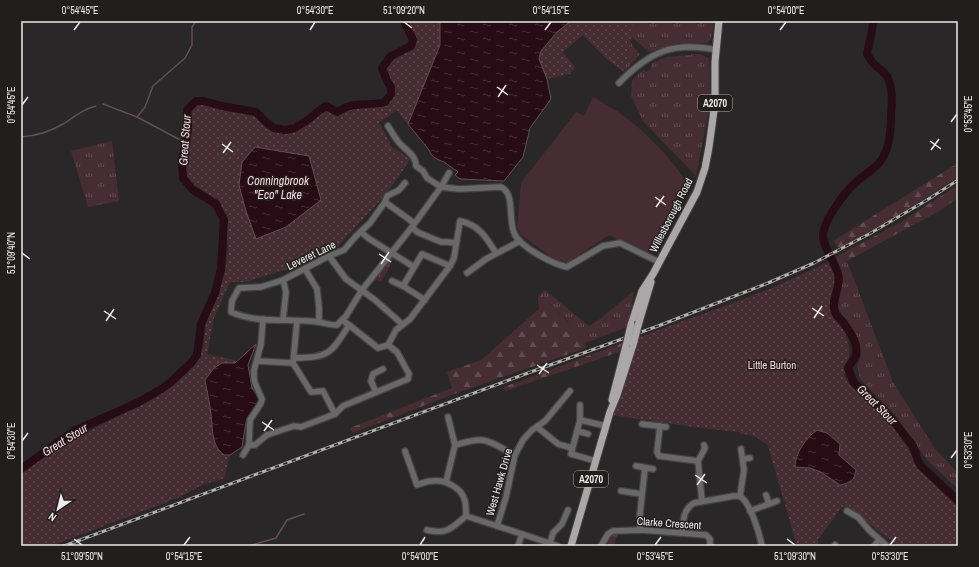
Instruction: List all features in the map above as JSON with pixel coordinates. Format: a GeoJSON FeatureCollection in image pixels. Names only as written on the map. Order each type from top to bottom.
{"type":"FeatureCollection","features":[{"type":"Feature","properties":{"kind":"main road","name":"Willesborough Road"},"geometry":{"type":"LineString","coordinates":[[570,546],[610,412],[617,395],[629,345],[631,325],[642,291],[653,274],[697,192],[705,168],[715,103],[716,50],[719,21]]}},
{"type":"Feature","properties":{"kind":"main road","name":"Willesborough Road"},"geometry":{"type":"LineString","coordinates":[[629,345],[639,322],[653,274]]}},
{"type":"Feature","properties":{"kind":"street"},"geometry":{"type":"LineString","coordinates":[[619,83],[640,64],[664,51],[680,48],[701,47],[716,50]]}},
{"type":"Feature","properties":{"kind":"street"},"geometry":{"type":"LineString","coordinates":[[388,126],[398,142],[416,160],[416,166],[423,171],[428,178],[441,187],[459,189],[502,187],[506,189],[510,195],[511,223],[515,236],[541,256],[557,265],[567,268],[604,246],[620,243],[659,262]]}},
{"type":"Feature","properties":{"kind":"street"},"geometry":{"type":"LineString","coordinates":[[243,455],[249,445],[250,420],[262,399],[255,383],[254,370],[261,344],[263,319],[283,319],[337,325],[346,316],[362,290],[413,225],[441,187],[449,173]]}},
{"type":"Feature","properties":{"kind":"street","name":"Leveret Lane"},"geometry":{"type":"LineString","coordinates":[[263,319],[241,316],[231,312],[232,301],[239,288],[261,287],[283,280],[329,256],[344,250],[370,223],[385,202],[387,196],[398,190],[405,183]]}},
{"type":"Feature","properties":{"kind":"street"},"geometry":{"type":"LineString","coordinates":[[385,202],[413,225],[417,232],[441,242],[456,243]]}},
{"type":"Feature","properties":{"kind":"street"},"geometry":{"type":"LineString","coordinates":[[342,320],[378,348],[388,345],[396,330],[410,319],[450,266],[454,258],[460,221],[471,223],[483,234],[496,254]]}},
{"type":"Feature","properties":{"kind":"street"},"geometry":{"type":"LineString","coordinates":[[361,232],[390,253],[414,267]]}},
{"type":"Feature","properties":{"kind":"street"},"geometry":{"type":"LineString","coordinates":[[467,273],[496,254],[520,241]]}},
{"type":"Feature","properties":{"kind":"street"},"geometry":{"type":"LineString","coordinates":[[403,286],[422,254],[450,266]]}},
{"type":"Feature","properties":{"kind":"street"},"geometry":{"type":"LineString","coordinates":[[329,256],[346,279],[362,290],[402,324]]}},
{"type":"Feature","properties":{"kind":"street"},"geometry":{"type":"LineString","coordinates":[[305,269],[316,289],[319,307],[319,322]]}},
{"type":"Feature","properties":{"kind":"street"},"geometry":{"type":"LineString","coordinates":[[283,280],[286,292],[283,319]]}},
{"type":"Feature","properties":{"kind":"street"},"geometry":{"type":"LineString","coordinates":[[392,281],[425,300]]}},
{"type":"Feature","properties":{"kind":"street"},"geometry":{"type":"LineString","coordinates":[[297,321],[294,361],[311,392],[323,390],[336,414]]}},
{"type":"Feature","properties":{"kind":"street"},"geometry":{"type":"LineString","coordinates":[[257,361],[294,361],[327,354],[349,325]]}},
{"type":"Feature","properties":{"kind":"street"},"geometry":{"type":"LineString","coordinates":[[249,445],[255,445],[267,435],[283,429],[294,426],[301,427],[336,414],[343,406],[408,379],[409,374],[397,352],[388,345]]}},
{"type":"Feature","properties":{"kind":"street"},"geometry":{"type":"LineString","coordinates":[[376,392],[371,381],[373,374],[383,369]]}},
{"type":"Feature","properties":{"kind":"street","name":"West Hawk Drive"},"geometry":{"type":"LineString","coordinates":[[497,526],[506,496],[515,455],[527,435],[545,421],[570,391]]}},
{"type":"Feature","properties":{"kind":"street"},"geometry":{"type":"LineString","coordinates":[[580,405],[580,420],[571,454],[596,461]]}},
{"type":"Feature","properties":{"kind":"street"},"geometry":{"type":"LineString","coordinates":[[446,482],[454,445],[448,417]]}},
{"type":"Feature","properties":{"kind":"street"},"geometry":{"type":"LineString","coordinates":[[580,420],[606,426]]}},
{"type":"Feature","properties":{"kind":"street"},"geometry":{"type":"LineString","coordinates":[[642,424],[666,427]]}},
{"type":"Feature","properties":{"kind":"street"},"geometry":{"type":"LineString","coordinates":[[660,426],[657,452],[659,456],[698,461]]}},
{"type":"Feature","properties":{"kind":"street"},"geometry":{"type":"LineString","coordinates":[[537,427],[558,444],[572,448]]}},
{"type":"Feature","properties":{"kind":"street"},"geometry":{"type":"LineString","coordinates":[[577,431],[588,434]]}},
{"type":"Feature","properties":{"kind":"street"},"geometry":{"type":"LineString","coordinates":[[454,445],[468,441],[481,440],[490,442],[515,455]]}},
{"type":"Feature","properties":{"kind":"street"},"geometry":{"type":"LineString","coordinates":[[702,501],[698,461],[705,448],[704,446]]}},
{"type":"Feature","properties":{"kind":"street"},"geometry":{"type":"LineString","coordinates":[[740,496],[744,475],[741,449]]}},
{"type":"Feature","properties":{"kind":"street"},"geometry":{"type":"LineString","coordinates":[[404,451],[417,485],[433,480],[446,482],[455,487],[463,495],[466,502],[466,516]]}},
{"type":"Feature","properties":{"kind":"street"},"geometry":{"type":"LineString","coordinates":[[743,459],[750,458]]}},
{"type":"Feature","properties":{"kind":"street"},"geometry":{"type":"LineString","coordinates":[[636,466],[653,469]]}},
{"type":"Feature","properties":{"kind":"street"},"geometry":{"type":"LineString","coordinates":[[640,530],[645,468]]}},
{"type":"Feature","properties":{"kind":"street"},"geometry":{"type":"LineString","coordinates":[[622,491],[642,494]]}},
{"type":"Feature","properties":{"kind":"street"},"geometry":{"type":"LineString","coordinates":[[766,495],[769,504]]}},
{"type":"Feature","properties":{"kind":"street"},"geometry":{"type":"LineString","coordinates":[[682,533],[685,512],[687,508],[694,503],[740,496]]}},
{"type":"Feature","properties":{"kind":"street"},"geometry":{"type":"LineString","coordinates":[[740,496],[750,511],[762,546]]}},
{"type":"Feature","properties":{"kind":"street"},"geometry":{"type":"LineString","coordinates":[[750,511],[777,501]]}},
{"type":"Feature","properties":{"kind":"street"},"geometry":{"type":"LineString","coordinates":[[550,543],[554,533],[562,524],[568,510]]}},
{"type":"Feature","properties":{"kind":"street"},"geometry":{"type":"LineString","coordinates":[[847,511],[858,517],[879,540],[887,546]]}},
{"type":"Feature","properties":{"kind":"street"},"geometry":{"type":"LineString","coordinates":[[466,516],[558,546]]}},
{"type":"Feature","properties":{"kind":"street"},"geometry":{"type":"LineString","coordinates":[[427,530],[437,532],[446,531],[466,516]]}},
{"type":"Feature","properties":{"kind":"street","name":"Clarke Crescent"},"geometry":{"type":"LineString","coordinates":[[601,546],[606,536],[610,532],[640,530],[708,536],[710,539],[710,546]]}},
{"type":"Feature","properties":{"kind":"street"},"geometry":{"type":"LineString","coordinates":[[518,546],[522,534]]}},
{"type":"Feature","properties":{"kind":"street"},"geometry":{"type":"LineString","coordinates":[[874,546],[879,540]]}},
{"type":"Feature","properties":{"kind":"green space"},"geometry":{"type":"Polygon","coordinates":[[[407,21],[632,21],[632,37],[624,72],[608,60],[583,35],[563,52],[575,67],[570,74],[547,79],[551,99],[530,128],[523,157],[504,181],[460,179],[455,175],[458,172],[432,155],[397,111],[379,122],[392,147],[410,159],[384,196],[333,252],[327,253],[317,260],[246,282],[230,282],[214,318],[207,354],[234,360],[248,365],[252,388],[260,400],[246,422],[242,447],[230,455],[224,479],[204,484],[180,497],[51,546],[21,546],[21,474],[59,446],[151,400],[172,386],[187,373],[203,348],[207,316],[225,270],[228,250],[226,225],[220,202],[196,187],[187,177],[185,170],[184,159],[192,130],[191,115],[196,104],[251,114],[273,130],[285,133],[293,130],[324,110],[340,115],[349,107],[374,107],[383,105],[393,94],[391,82],[385,74],[385,67],[409,50],[415,43],[407,21]]]}},
{"type":"Feature","properties":{"kind":"green space"},"geometry":{"type":"Polygon","coordinates":[[[632,21],[714,21],[711,39],[707,43],[678,43],[649,52],[632,37],[632,21]]]}},
{"type":"Feature","properties":{"kind":"green space"},"geometry":{"type":"Polygon","coordinates":[[[631,43],[640,54],[624,72],[631,43]]]}},
{"type":"Feature","properties":{"kind":"green space"},"geometry":{"type":"Polygon","coordinates":[[[699,54],[709,58],[710,104],[696,176],[643,121],[631,96],[632,80],[644,69],[646,72],[651,69],[651,64],[666,57],[699,54]]]}},
{"type":"Feature","properties":{"kind":"green space"},"geometry":{"type":"Polygon","coordinates":[[[593,97],[619,112],[641,130],[673,164],[687,182],[649,253],[609,235],[568,262],[557,261],[520,234],[517,227],[521,183],[576,112],[584,116],[593,97]]]}},
{"type":"Feature","properties":{"kind":"green space"},"geometry":{"type":"Polygon","coordinates":[[[112,141],[119,201],[88,207],[71,151],[112,141]]]}},
{"type":"Feature","properties":{"kind":"green space"},"geometry":{"type":"Polygon","coordinates":[[[958,163],[958,177],[897,216],[839,248],[833,241],[958,163]]]}},
{"type":"Feature","properties":{"kind":"green space"},"geometry":{"type":"Polygon","coordinates":[[[958,185],[958,198],[941,210],[847,261],[843,253],[901,222],[958,185]]]}},
{"type":"Feature","properties":{"kind":"green space"},"geometry":{"type":"Polygon","coordinates":[[[843,253],[893,382],[935,449],[958,473],[958,489],[927,460],[895,415],[860,379],[857,366],[861,355],[856,337],[838,308],[842,272],[836,257],[843,253]]]}},
{"type":"Feature","properties":{"kind":"green space"},"geometry":{"type":"Polygon","coordinates":[[[392,256],[395,257],[380,282],[376,279],[392,256]]]}},
{"type":"Feature","properties":{"kind":"green space","name":"Little Burton"},"geometry":{"type":"Polygon","coordinates":[[[829,262],[835,274],[831,313],[845,331],[850,351],[844,375],[848,383],[892,425],[907,447],[917,466],[958,504],[958,546],[898,546],[850,509],[842,507],[818,539],[818,546],[797,546],[768,446],[762,441],[756,437],[741,434],[739,432],[612,415],[629,372],[639,337],[744,299],[829,262]]]}},
{"type":"Feature","properties":{"kind":"green space"},"geometry":{"type":"Polygon","coordinates":[[[545,290],[589,326],[634,292],[627,327],[585,343],[568,322],[540,294],[545,290]]]}},
{"type":"Feature","properties":{"kind":"green space"},"geometry":{"type":"Polygon","coordinates":[[[540,294],[581,336],[586,348],[454,394],[353,433],[350,428],[452,388],[447,372],[481,360],[539,309],[538,297],[540,294]]]}},
{"type":"Feature","properties":{"kind":"green space"},"geometry":{"type":"Polygon","coordinates":[[[622,343],[619,352],[505,391],[504,387],[622,343]]]}},
{"type":"Feature","properties":{"kind":"green space"},"geometry":{"type":"Polygon","coordinates":[[[613,534],[618,534],[614,546],[603,546],[607,538],[613,534]]]}},
{"type":"Feature","properties":{"kind":"water"},"geometry":{"type":"Polygon","coordinates":[[[440,21],[571,21],[557,32],[541,51],[539,59],[547,79],[551,99],[530,128],[523,157],[504,181],[460,179],[455,175],[458,172],[444,162],[433,157],[408,124],[440,45],[440,21]]]}},
{"type":"Feature","properties":{"kind":"water","name":"Conningbrook \"Eco\" Lake"},"geometry":{"type":"Polygon","coordinates":[[[255,147],[309,156],[321,200],[286,227],[256,239],[239,185],[242,162],[255,147]]]}},
{"type":"Feature","properties":{"kind":"water"},"geometry":{"type":"Polygon","coordinates":[[[256,344],[248,365],[252,388],[260,400],[246,422],[242,447],[230,455],[224,455],[217,447],[213,437],[210,406],[205,380],[214,368],[222,363],[235,363],[256,344]]]}},
{"type":"Feature","properties":{"kind":"water"},"geometry":{"type":"Polygon","coordinates":[[[817,430],[827,433],[840,444],[839,455],[856,470],[853,479],[849,482],[840,485],[821,472],[810,468],[795,467],[795,462],[799,451],[809,437],[817,430]]]}},
{"type":"Feature","properties":{"kind":"waterway"},"geometry":{"type":"LineString","coordinates":[[186,143],[137,117],[145,107],[153,86],[185,58],[192,45],[192,27],[196,21]]}},
{"type":"Feature","properties":{"kind":"waterway","name":"Great Stour"},"geometry":{"type":"LineString","coordinates":[[21,469],[74,431],[139,402],[160,390],[171,382],[192,362],[197,355],[201,324],[215,293],[221,269],[224,220],[216,204],[192,189],[183,178],[182,160],[188,127],[187,110],[196,101],[204,101],[256,112],[274,128],[285,130],[295,128],[326,106],[337,112],[349,106],[385,102],[391,94],[391,87],[382,68],[391,56],[411,46],[413,40],[404,21]]}},
{"type":"Feature","properties":{"kind":"waterway","name":"Great Stour"},"geometry":{"type":"LineString","coordinates":[[873,21],[867,54],[873,63],[884,72],[889,81],[892,101],[890,138],[882,159],[851,187],[831,214],[824,228],[824,244],[839,279],[834,307],[836,315],[851,333],[855,342],[857,351],[848,368],[854,383],[891,418],[913,446],[921,466],[958,501]]}},
{"type":"Feature","properties":{"kind":"waterway"},"geometry":{"type":"LineString","coordinates":[[103,104],[137,117]]}},
{"type":"Feature","properties":{"kind":"waterway"},"geometry":{"type":"LineString","coordinates":[[21,137],[53,129],[83,111],[96,106]]}},
{"type":"Feature","properties":{"kind":"waterway","name":"Great Stour"},"geometry":{"type":"LineString","coordinates":[[21,462],[24,466]]}},
{"type":"Feature","properties":{"kind":"waterway"},"geometry":{"type":"LineString","coordinates":[[248,546],[276,538],[287,520],[304,514]]}},
{"type":"Feature","properties":{"kind":"railway"},"geometry":{"type":"LineString","coordinates":[[64,546],[658,326],[768,283],[814,263],[869,234],[958,180]]}}]}
